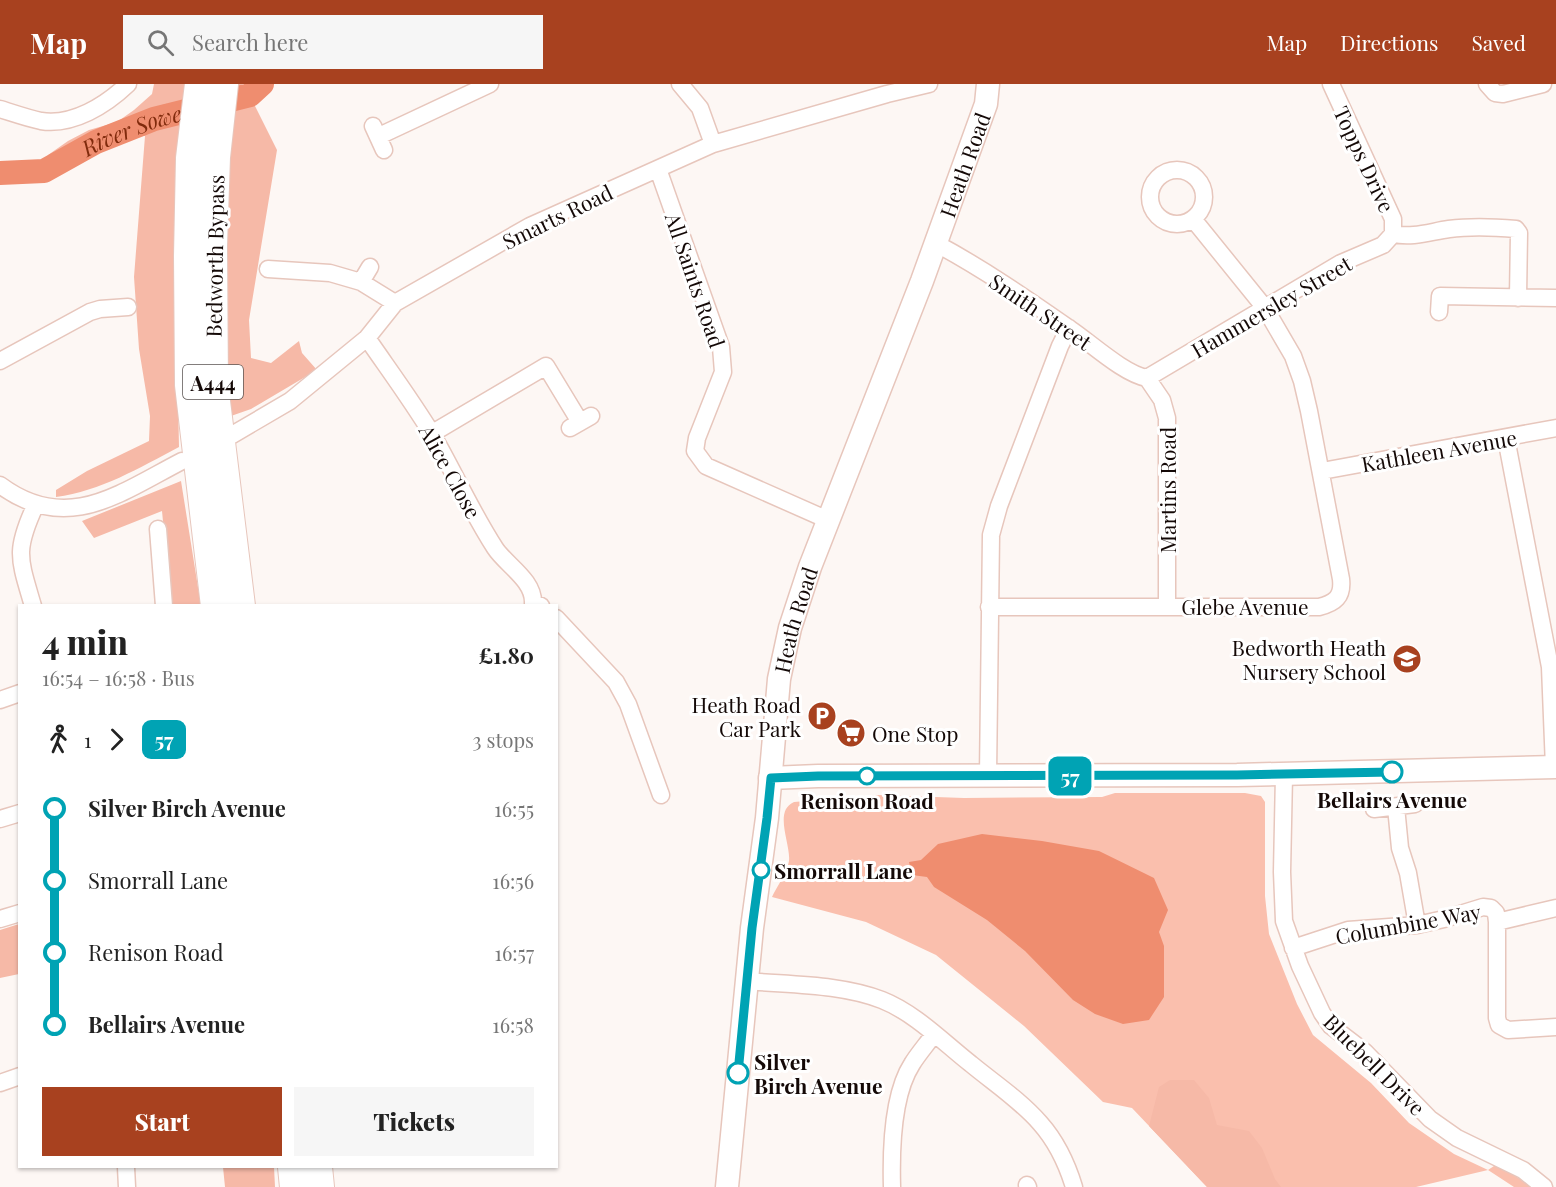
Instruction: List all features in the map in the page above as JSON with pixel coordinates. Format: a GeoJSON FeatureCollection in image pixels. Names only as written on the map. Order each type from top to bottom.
{"type":"FeatureCollection","features":[{"type":"Feature","properties":{"kind":"highway","name":"Bedworth Bypass"},"geometry":{"type":"LineString","coordinates":[[200,84],[203,158],[212,246],[213,385],[240,604]]}},
{"type":"Feature","properties":{"kind":"highway","name":"Bedworth Bypass"},"geometry":{"type":"LineString","coordinates":[[216,604],[190,385],[189,256],[203,158],[224,84]]}},
{"type":"Feature","properties":{"kind":"highway"},"geometry":{"type":"LineString","coordinates":[[293,1168],[295,1187]]}},
{"type":"Feature","properties":{"kind":"highway"},"geometry":{"type":"LineString","coordinates":[[317,1168],[319,1187]]}},
{"type":"Feature","properties":{"kind":"street"},"geometry":{"type":"LineString","coordinates":[[0,109],[42,121],[59,121],[86,113],[111,100],[129,84]]}},
{"type":"Feature","properties":{"kind":"street"},"geometry":{"type":"LineString","coordinates":[[379,137],[490,84]]}},
{"type":"Feature","properties":{"kind":"street"},"geometry":{"type":"LineString","coordinates":[[680,84],[700,108],[713,144]]}},
{"type":"Feature","properties":{"kind":"street","name":"Smarts Road"},"geometry":{"type":"LineString","coordinates":[[232,435],[290,401],[367,338],[395,303],[530,226],[713,144],[929,84]]}},
{"type":"Feature","properties":{"kind":"street","name":"Heath Road"},"geometry":{"type":"LineString","coordinates":[[728,1187],[747,981],[771,778],[779,679],[784,653],[798,601],[896,350],[986,104],[988,84]]}},
{"type":"Feature","properties":{"kind":"street","name":"Topps Drive"},"geometry":{"type":"LineString","coordinates":[[1331,84],[1393,219],[1393,234]]}},
{"type":"Feature","properties":{"kind":"street"},"geometry":{"type":"LineString","coordinates":[[1487,84],[1495,93],[1503,94],[1543,84]]}},
{"type":"Feature","properties":{"kind":"street","name":"All Saints Road"},"geometry":{"type":"LineString","coordinates":[[658,169],[721,348],[723,372],[697,438],[695,451],[706,466],[828,520]]}},
{"type":"Feature","properties":{"kind":"street","name":"Glebe Avenue"},"geometry":{"type":"LineString","coordinates":[[989,607],[1319,607],[1333,603],[1340,595],[1342,589],[1322,471],[1302,381],[1293,356],[1265,308],[1193,219]]}},
{"type":"Feature","properties":{"kind":"street"},"geometry":{"type":"LineString","coordinates":[[1393,234],[1408,237],[1448,229],[1483,226],[1516,230],[1519,233],[1518,298]]}},
{"type":"Feature","properties":{"kind":"street","name":"Hammersley Street"},"geometry":{"type":"LineString","coordinates":[[1147,378],[1341,263],[1383,245],[1393,234]]}},
{"type":"Feature","properties":{"kind":"street","name":"Smith Street"},"geometry":{"type":"LineString","coordinates":[[935,243],[953,252],[1069,328],[1134,375],[1147,378]]}},
{"type":"Feature","properties":{"kind":"street"},"geometry":{"type":"LineString","coordinates":[[361,282],[370,267]]}},
{"type":"Feature","properties":{"kind":"street"},"geometry":{"type":"LineString","coordinates":[[268,269],[330,273],[361,282],[395,303]]}},
{"type":"Feature","properties":{"kind":"street"},"geometry":{"type":"LineString","coordinates":[[1439,312],[1440,296],[1556,298]]}},
{"type":"Feature","properties":{"kind":"street"},"geometry":{"type":"LineString","coordinates":[[0,361],[90,312],[128,307]]}},
{"type":"Feature","properties":{"kind":"street"},"geometry":{"type":"LineString","coordinates":[[988,777],[989,558],[994,520],[1060,346],[1069,328]]}},
{"type":"Feature","properties":{"kind":"street","name":"Alice Close"},"geometry":{"type":"LineString","coordinates":[[367,338],[431,434],[498,554],[527,584],[534,595],[535,604]]}},
{"type":"Feature","properties":{"kind":"street"},"geometry":{"type":"LineString","coordinates":[[431,434],[546,366],[580,422]]}},
{"type":"Feature","properties":{"kind":"street","name":"Martins Road"},"geometry":{"type":"LineString","coordinates":[[1147,378],[1162,400],[1167,418],[1167,606]]}},
{"type":"Feature","properties":{"kind":"street","name":"Kathleen Avenue"},"geometry":{"type":"LineString","coordinates":[[1322,471],[1556,428]]}},
{"type":"Feature","properties":{"kind":"street"},"geometry":{"type":"LineString","coordinates":[[771,778],[1284,775],[1555,767],[1550,667],[1506,438]]}},
{"type":"Feature","properties":{"kind":"street"},"geometry":{"type":"LineString","coordinates":[[0,485],[36,504],[67,510],[108,499],[182,461]]}},
{"type":"Feature","properties":{"kind":"street"},"geometry":{"type":"LineString","coordinates":[[32,604],[22,572],[20,548],[22,535],[36,504]]}},
{"type":"Feature","properties":{"kind":"street"},"geometry":{"type":"LineString","coordinates":[[158,528],[164,604]]}},
{"type":"Feature","properties":{"kind":"street"},"geometry":{"type":"LineString","coordinates":[[558,620],[616,682],[628,704],[661,795]]}},
{"type":"Feature","properties":{"kind":"street"},"geometry":{"type":"LineString","coordinates":[[0,699],[18,694]]}},
{"type":"Feature","properties":{"kind":"street","name":"Bluebell Drive"},"geometry":{"type":"LineString","coordinates":[[1284,775],[1282,872],[1284,921],[1293,948],[1322,1012],[1339,1034],[1365,1052],[1430,1119],[1457,1138],[1523,1170],[1544,1187]]}},
{"type":"Feature","properties":{"kind":"street"},"geometry":{"type":"LineString","coordinates":[[1374,810],[1415,804]]}},
{"type":"Feature","properties":{"kind":"street"},"geometry":{"type":"LineString","coordinates":[[1396,807],[1400,848],[1408,873],[1417,925]]}},
{"type":"Feature","properties":{"kind":"street"},"geometry":{"type":"LineString","coordinates":[[0,819],[18,814]]}},
{"type":"Feature","properties":{"kind":"street","name":"Columbine Way"},"geometry":{"type":"LineString","coordinates":[[1293,948],[1348,930],[1417,925],[1483,907],[1491,909],[1496,913],[1497,922],[1497,1018],[1499,1025],[1508,1030],[1556,1027]]}},
{"type":"Feature","properties":{"kind":"street"},"geometry":{"type":"LineString","coordinates":[[1497,922],[1556,908]]}},
{"type":"Feature","properties":{"kind":"street"},"geometry":{"type":"LineString","coordinates":[[0,919],[18,914]]}},
{"type":"Feature","properties":{"kind":"street"},"geometry":{"type":"LineString","coordinates":[[747,981],[840,990],[867,995],[900,1010],[1018,1101],[1040,1123],[1053,1141],[1071,1186]]}},
{"type":"Feature","properties":{"kind":"street"},"geometry":{"type":"LineString","coordinates":[[892,1187],[893,1137],[900,1094],[911,1065],[934,1034]]}},
{"type":"Feature","properties":{"kind":"street"},"geometry":{"type":"LineString","coordinates":[[0,1083],[18,1077]]}},
{"type":"Feature","properties":{"kind":"street"},"geometry":{"type":"LineString","coordinates":[[126,1168],[127,1187]]}},
{"type":"Feature","properties":{"kind":"shaded area"},"geometry":{"type":"Polygon","coordinates":[[[154,84],[186,84],[177,355],[179,447],[104,484],[89,490],[56,497],[56,490],[87,471],[149,441],[150,416],[139,349],[134,277],[145,136],[118,137],[108,140],[88,150],[58,173],[44,164],[48,155],[68,141],[89,130],[117,122],[134,110],[152,94],[154,84]]]}},
{"type":"Feature","properties":{"kind":"shaded area"},"geometry":{"type":"Polygon","coordinates":[[[236,84],[262,84],[250,96],[277,150],[249,320],[251,358],[271,363],[299,341],[302,353],[317,370],[251,409],[231,416],[221,313],[230,126],[236,84]]]}},
{"type":"Feature","properties":{"kind":"shaded area"},"geometry":{"type":"Polygon","coordinates":[[[181,481],[201,604],[171,604],[162,511],[94,538],[82,521],[181,481]]]}},
{"type":"Feature","properties":{"kind":"shaded area"},"geometry":{"type":"Polygon","coordinates":[[[1115,793],[1245,793],[1261,796],[1265,802],[1265,896],[1269,934],[1297,1004],[1313,1035],[1371,1083],[1409,1123],[1454,1154],[1488,1170],[1416,1187],[1207,1187],[1132,1108],[1103,1102],[1024,1026],[936,955],[866,922],[772,897],[788,866],[789,854],[784,820],[788,806],[794,802],[878,795],[964,798],[1102,797],[1115,793]]]}},
{"type":"Feature","properties":{"kind":"shaded area"},"geometry":{"type":"Polygon","coordinates":[[[982,834],[1099,851],[1154,878],[1168,910],[1159,932],[1164,946],[1164,997],[1149,1020],[1123,1024],[1095,1014],[1073,1000],[1025,951],[987,920],[934,887],[927,877],[912,875],[909,862],[921,860],[938,844],[982,834]]]}},
{"type":"Feature","properties":{"kind":"shaded area"},"geometry":{"type":"Polygon","coordinates":[[[18,924],[18,974],[0,978],[0,930],[18,924]]]}},
{"type":"Feature","properties":{"kind":"shaded area"},"geometry":{"type":"Polygon","coordinates":[[[1170,1080],[1194,1080],[1209,1098],[1217,1125],[1249,1131],[1262,1148],[1275,1179],[1281,1187],[1207,1187],[1149,1126],[1159,1087],[1170,1080]]]}},
{"type":"Feature","properties":{"kind":"shaded area"},"geometry":{"type":"Polygon","coordinates":[[[1497,1164],[1532,1187],[1514,1187],[1488,1170],[1497,1164]]]}},
{"type":"Feature","properties":{"kind":"shaded area"},"geometry":{"type":"Polygon","coordinates":[[[223,1168],[274,1168],[275,1187],[225,1187],[223,1168]]]}},
{"type":"Feature","properties":{"kind":"waterway","name":"River Sowe"},"geometry":{"type":"LineString","coordinates":[[0,173],[44,171],[96,142],[154,119],[250,95],[262,84]]}},
{"type":"Feature","properties":{"kind":"bus line","name":"57"},"geometry":{"type":"LineString","coordinates":[[738,1073],[752,928],[771,778],[1392,772]]}},
{"type":"Feature","properties":{"kind":"place","name":"Bedworth Heath Nursery School"},"geometry":{"type":"Point","coordinates":[1407,659]}},
{"type":"Feature","properties":{"kind":"place","name":"Heath Road Car Park"},"geometry":{"type":"Point","coordinates":[822,716]}},
{"type":"Feature","properties":{"kind":"place","name":"One Stop"},"geometry":{"type":"Point","coordinates":[851,733]}},
{"type":"Feature","properties":{"kind":"place","name":"Bellairs Avenue"},"geometry":{"type":"Point","coordinates":[1392,772]}},
{"type":"Feature","properties":{"kind":"place","name":"Renison Road"},"geometry":{"type":"Point","coordinates":[867,776]}},
{"type":"Feature","properties":{"kind":"place","name":"Smorrall Lane"},"geometry":{"type":"Point","coordinates":[761,870]}},
{"type":"Feature","properties":{"kind":"place","name":"Silver Birch Avenue"},"geometry":{"type":"Point","coordinates":[738,1073]}}]}
